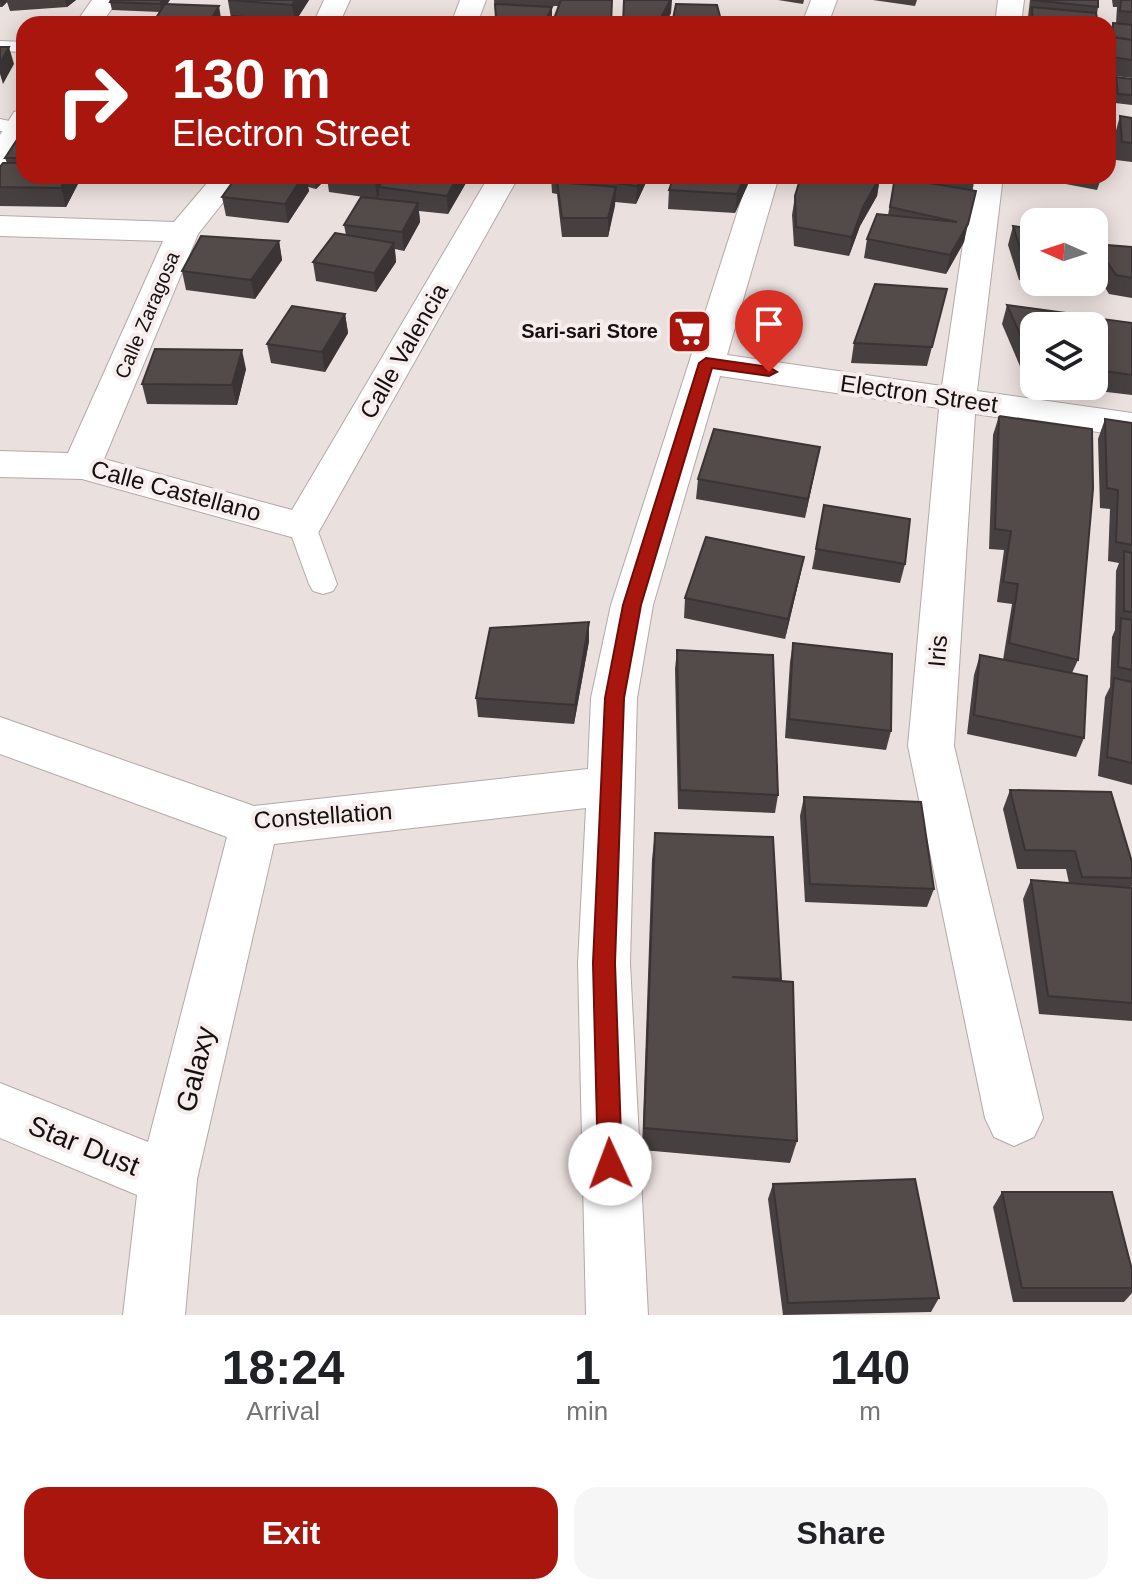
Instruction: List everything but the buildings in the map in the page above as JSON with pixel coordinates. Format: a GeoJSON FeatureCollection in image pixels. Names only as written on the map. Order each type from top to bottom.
{"type":"FeatureCollection","features":[{"type":"Feature","properties":{"kind":"street"},"geometry":{"type":"LineString","coordinates":[[0,160],[14,124]]}},
{"type":"Feature","properties":{"kind":"street","name":"Calle Zaragosa"},"geometry":{"type":"LineString","coordinates":[[82,466],[183,232],[222,184]]}},
{"type":"Feature","properties":{"kind":"street","name":"Calle Valencia"},"geometry":{"type":"LineString","coordinates":[[302,526],[499,184]]}},
{"type":"Feature","properties":{"kind":"street"},"geometry":{"type":"LineString","coordinates":[[617,1315],[604,963],[614,698],[632,605],[762,184]]}},
{"type":"Feature","properties":{"kind":"street","name":"Iris"},"geometry":{"type":"LineString","coordinates":[[987,184],[958,399],[931,746],[1014,1118]]}},
{"type":"Feature","properties":{"kind":"street"},"geometry":{"type":"LineString","coordinates":[[0,226],[183,232]]}},
{"type":"Feature","properties":{"kind":"street","name":"Electron Street"},"geometry":{"type":"LineString","coordinates":[[706,363],[1132,425]]}},
{"type":"Feature","properties":{"kind":"street","name":"Calle Castellano"},"geometry":{"type":"LineString","coordinates":[[0,464],[82,466],[302,526]]}},
{"type":"Feature","properties":{"kind":"street","name":"Constellation"},"geometry":{"type":"LineString","coordinates":[[0,735],[254,826],[611,786]]}},
{"type":"Feature","properties":{"kind":"street","name":"Galaxy"},"geometry":{"type":"LineString","coordinates":[[154,1315],[168,1179],[254,826]]}},
{"type":"Feature","properties":{"kind":"street","name":"Star Dust"},"geometry":{"type":"LineString","coordinates":[[0,1110],[168,1179]]}},
{"type":"Feature","properties":{"kind":"lane"},"geometry":{"type":"LineString","coordinates":[[302,526],[323,584]]}},
{"type":"Feature","properties":{"kind":"place","name":"Sari-sari Store"},"geometry":{"type":"Point","coordinates":[689,331]}},
{"type":"Feature","properties":{"kind":"route"},"geometry":{"type":"LineString","coordinates":[[610,1164],[604,963],[614,698],[632,605],[706,363],[769,372]]}}]}
